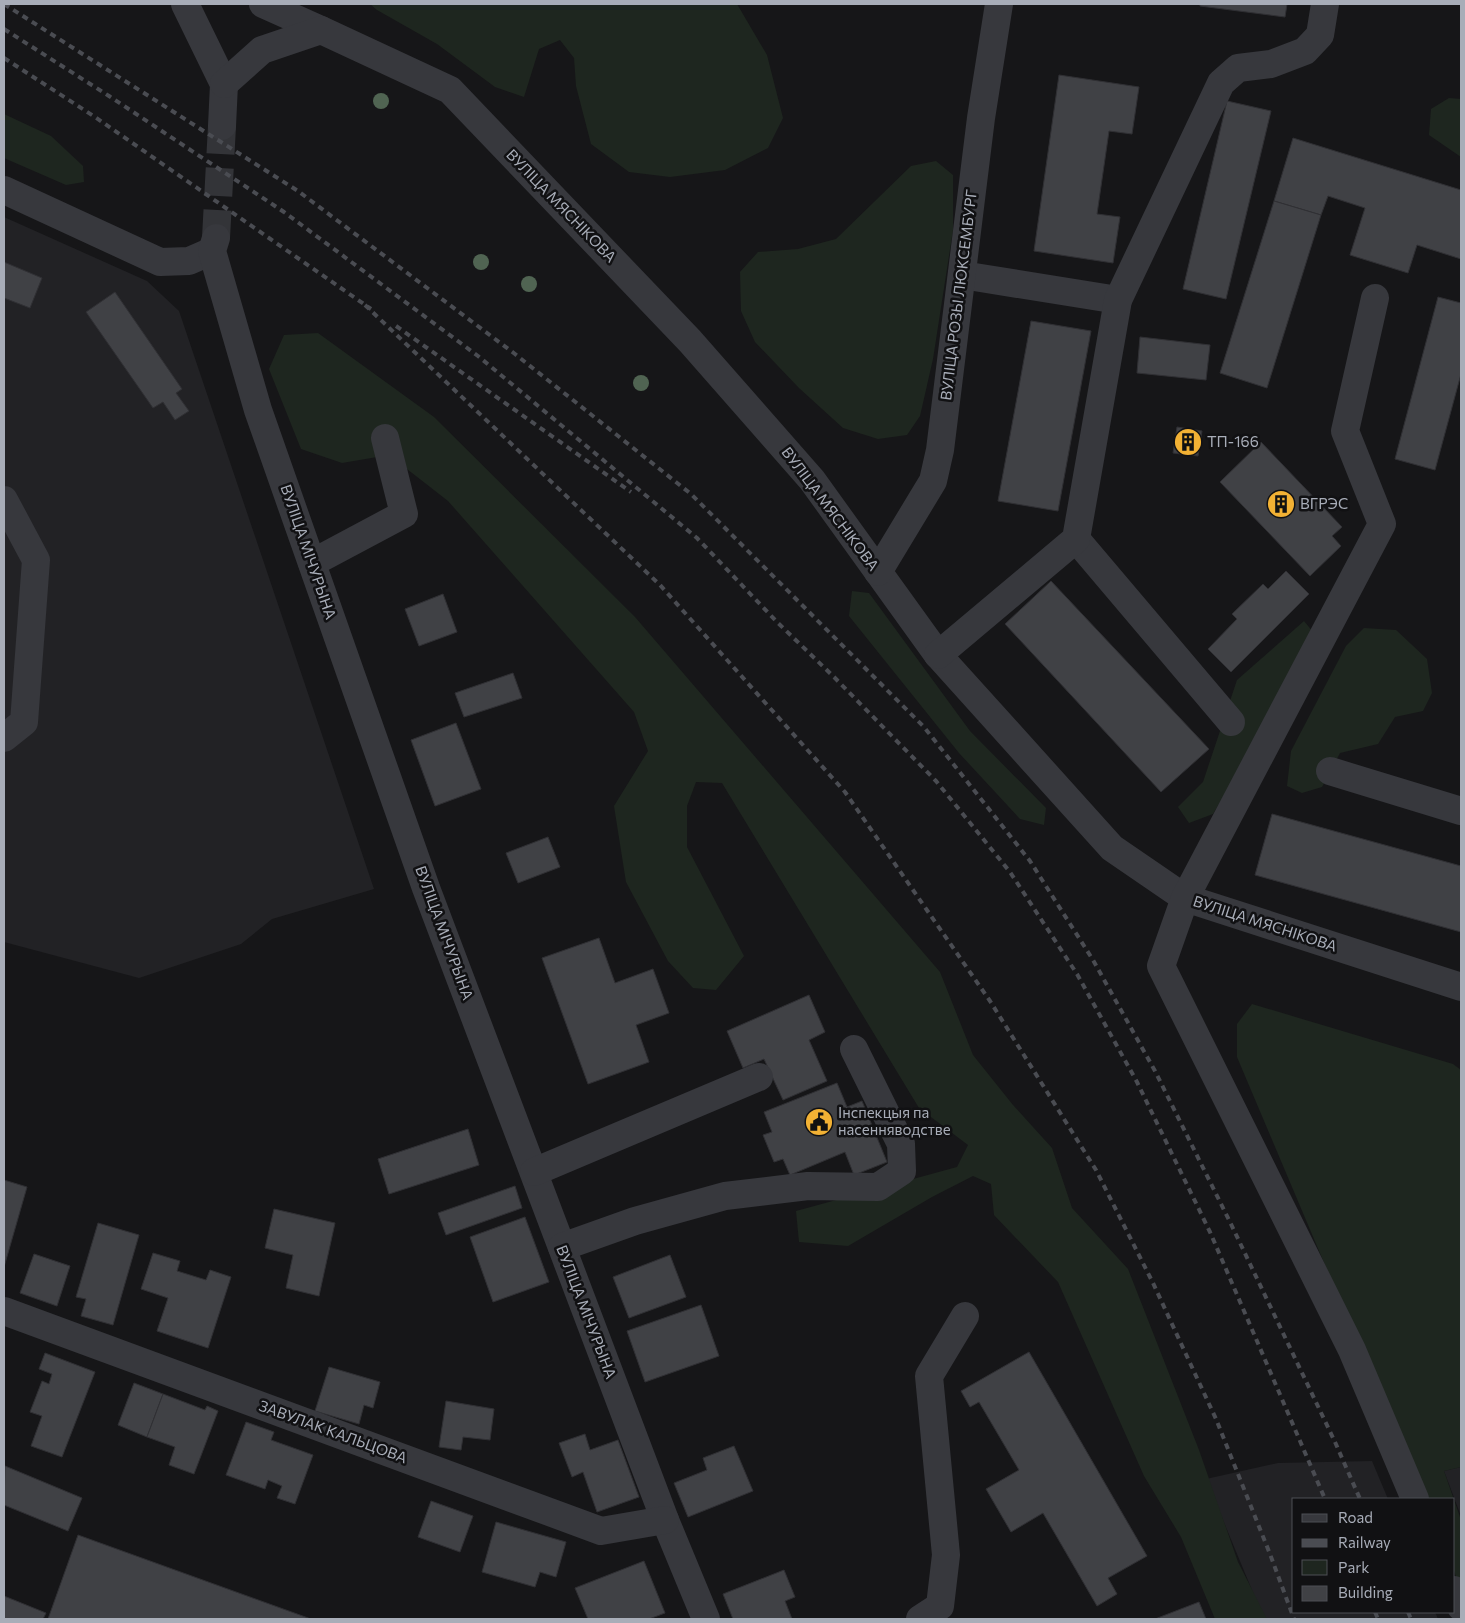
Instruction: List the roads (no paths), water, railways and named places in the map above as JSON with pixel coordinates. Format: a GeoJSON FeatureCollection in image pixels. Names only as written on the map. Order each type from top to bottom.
{"type":"FeatureCollection","features":[{"type":"Feature","properties":{"kind":"street"},"geometry":{"type":"LineString","coordinates":[[185,4],[224,84],[222,126]]}},
{"type":"Feature","properties":{"kind":"street","name":"ВУЛІЦА МЯСНІКОВА"},"geometry":{"type":"LineString","coordinates":[[263,4],[450,90],[690,341],[812,480],[938,655],[1112,848],[1185,898],[1461,987]]}},
{"type":"Feature","properties":{"kind":"street","name":"ВУЛІЦА РОЗЫ ЛЮКСЕМБУРГ"},"geometry":{"type":"LineString","coordinates":[[878,572],[933,481],[940,450],[981,118],[999,4]]}},
{"type":"Feature","properties":{"kind":"street"},"geometry":{"type":"LineString","coordinates":[[938,655],[1076,539],[1118,300],[1221,83],[1238,68],[1271,64],[1305,51],[1320,35],[1324,4]]}},
{"type":"Feature","properties":{"kind":"street"},"geometry":{"type":"LineString","coordinates":[[224,84],[262,50],[321,30]]}},
{"type":"Feature","properties":{"kind":"street","name":"ВУЛІЦА МІЧУРЫНА"},"geometry":{"type":"LineString","coordinates":[[4,190],[160,262],[189,261],[214,244],[258,410],[426,888],[665,1520],[706,1619]]}},
{"type":"Feature","properties":{"kind":"street"},"geometry":{"type":"LineString","coordinates":[[962,275],[1118,300]]}},
{"type":"Feature","properties":{"kind":"street"},"geometry":{"type":"LineString","coordinates":[[1375,298],[1345,431],[1382,524],[1185,898],[1161,966],[1352,1350],[1415,1498]]}},
{"type":"Feature","properties":{"kind":"street"},"geometry":{"type":"LineString","coordinates":[[312,564],[404,514],[385,438]]}},
{"type":"Feature","properties":{"kind":"street"},"geometry":{"type":"LineString","coordinates":[[4,500],[36,560],[24,722],[4,738]]}},
{"type":"Feature","properties":{"kind":"street"},"geometry":{"type":"LineString","coordinates":[[1076,539],[1231,722]]}},
{"type":"Feature","properties":{"kind":"street"},"geometry":{"type":"LineString","coordinates":[[1330,771],[1461,812]]}},
{"type":"Feature","properties":{"kind":"street"},"geometry":{"type":"LineString","coordinates":[[562,1247],[635,1220],[725,1196],[808,1186],[878,1188],[902,1171],[901,1144],[854,1049]]}},
{"type":"Feature","properties":{"kind":"street"},"geometry":{"type":"LineString","coordinates":[[534,1172],[759,1077]]}},
{"type":"Feature","properties":{"kind":"street","name":"ЗАВУЛАК КАЛЬЦОВА"},"geometry":{"type":"LineString","coordinates":[[4,1311],[601,1531],[665,1520]]}},
{"type":"Feature","properties":{"kind":"street"},"geometry":{"type":"LineString","coordinates":[[920,1619],[940,1606],[946,1555],[929,1376],[965,1316]]}},
{"type":"Feature","properties":{"kind":"street"},"geometry":{"type":"LineString","coordinates":[[1455,1592],[1461,1607]]}},
{"type":"Feature","properties":{"kind":"tunnel"},"geometry":{"type":"LineString","coordinates":[[216,238],[222,126]]}},
{"type":"Feature","properties":{"kind":"railway"},"geometry":{"type":"LineString","coordinates":[[4,4],[298,191],[515,354],[691,494],[924,727],[1030,861],[1093,960],[1155,1071],[1230,1222],[1335,1442],[1360,1498]]}},
{"type":"Feature","properties":{"kind":"railway"},"geometry":{"type":"LineString","coordinates":[[4,29],[284,212],[478,356],[697,538],[777,622],[936,781],[1010,872],[1077,974],[1137,1082],[1210,1232],[1325,1498]]}},
{"type":"Feature","properties":{"kind":"railway"},"geometry":{"type":"LineString","coordinates":[[4,58],[95,117],[371,309]]}},
{"type":"Feature","properties":{"kind":"railway"},"geometry":{"type":"LineString","coordinates":[[365,305],[660,585],[845,792],[990,1001],[1096,1170],[1153,1283],[1216,1419],[1294,1619]]}},
{"type":"Feature","properties":{"kind":"railway"},"geometry":{"type":"LineString","coordinates":[[396,326],[631,492]]}},
{"type":"Feature","properties":{"kind":"railway"},"geometry":{"type":"LineString","coordinates":[[1375,1613],[1378,1619]]}},
{"type":"Feature","properties":{"kind":"railway"},"geometry":{"type":"LineString","coordinates":[[1408,1613],[1411,1619]]}},
{"type":"Feature","properties":{"kind":"place","name":"ТП-166"},"geometry":{"type":"Point","coordinates":[1188,442]}},
{"type":"Feature","properties":{"kind":"place","name":"ВГРЭС"},"geometry":{"type":"Point","coordinates":[1281,504]}},
{"type":"Feature","properties":{"kind":"place","name":"Інспекцыя па насенняводстве"},"geometry":{"type":"Point","coordinates":[819,1122]}}]}
